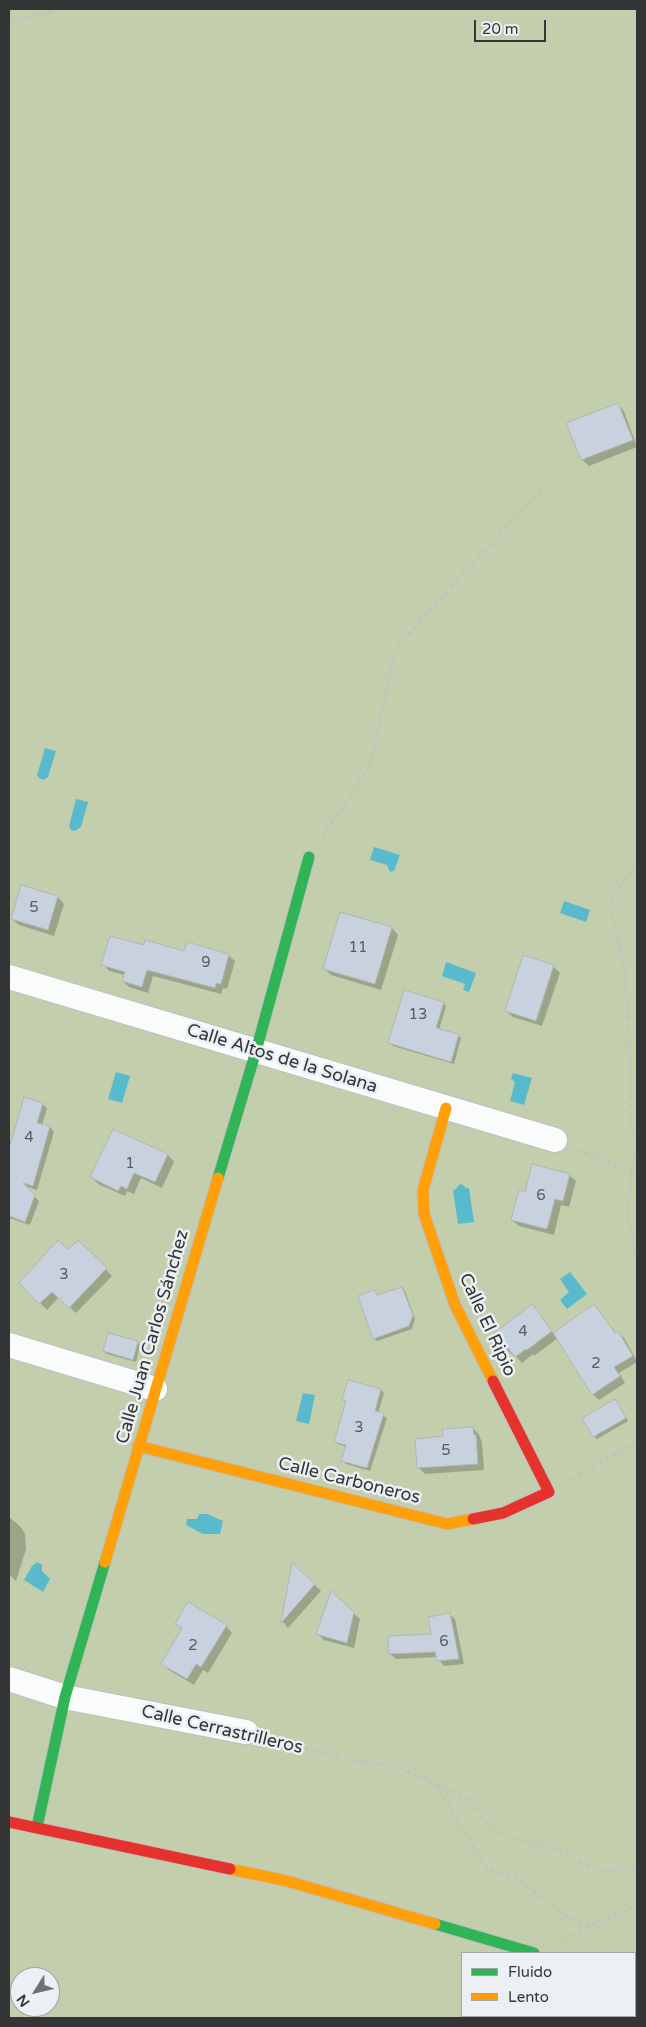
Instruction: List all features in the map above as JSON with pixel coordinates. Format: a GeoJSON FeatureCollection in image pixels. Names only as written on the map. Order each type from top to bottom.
{"type":"FeatureCollection","features":[{"type":"Feature","properties":{"kind":"street","name":"Calle Juan Carlos Sánchez"},"geometry":{"type":"LineString","coordinates":[[37,1828],[65,1696],[256,1051],[309,858]]}},
{"type":"Feature","properties":{"kind":"street","name":"Calle Altos de la Solana"},"geometry":{"type":"LineString","coordinates":[[9,977],[555,1140]]}},
{"type":"Feature","properties":{"kind":"street","name":"Calle El Ripio"},"geometry":{"type":"LineString","coordinates":[[446,1108],[423,1190],[424,1214],[455,1305],[549,1492]]}},
{"type":"Feature","properties":{"kind":"street"},"geometry":{"type":"LineString","coordinates":[[9,1345],[155,1389]]}},
{"type":"Feature","properties":{"kind":"street","name":"Calle Carboneros"},"geometry":{"type":"LineString","coordinates":[[138,1446],[447,1524],[503,1513],[549,1492]]}},
{"type":"Feature","properties":{"kind":"street","name":"Calle Cerrastrilleros"},"geometry":{"type":"LineString","coordinates":[[9,1679],[65,1696],[246,1732]]}},
{"type":"Feature","properties":{"kind":"street"},"geometry":{"type":"LineString","coordinates":[[9,1822],[287,1881],[531,1952]]}},
{"type":"Feature","properties":{"kind":"path"},"geometry":{"type":"LineString","coordinates":[[9,22],[47,13],[54,9]]}},
{"type":"Feature","properties":{"kind":"path"},"geometry":{"type":"LineString","coordinates":[[309,858],[368,768],[395,651],[429,610],[542,489]]}},
{"type":"Feature","properties":{"kind":"path"},"geometry":{"type":"LineString","coordinates":[[637,867],[622,884],[610,905],[625,970],[629,1030],[631,1124],[637,1138]]}},
{"type":"Feature","properties":{"kind":"path"},"geometry":{"type":"LineString","coordinates":[[555,1140],[630,1173]]}},
{"type":"Feature","properties":{"kind":"path"},"geometry":{"type":"LineString","coordinates":[[637,1146],[630,1173],[628,1218],[637,1260]]}},
{"type":"Feature","properties":{"kind":"path"},"geometry":{"type":"LineString","coordinates":[[549,1492],[637,1442]]}},
{"type":"Feature","properties":{"kind":"path","name":"Calle Cerrastrilleros"},"geometry":{"type":"LineString","coordinates":[[246,1732],[350,1761],[393,1765],[465,1797],[500,1835],[568,1852],[576,1861],[600,1871],[637,1870]]}},
{"type":"Feature","properties":{"kind":"path"},"geometry":{"type":"LineString","coordinates":[[434,1782],[487,1869],[517,1878],[565,1916],[589,1926]]}},
{"type":"Feature","properties":{"kind":"path"},"geometry":{"type":"LineString","coordinates":[[550,1949],[589,1926],[637,1906]]}},
{"type":"Feature","properties":{"kind":"green space"},"geometry":{"type":"Polygon","coordinates":[[[9,9],[637,9],[637,2018],[9,2018],[9,9]]]}},
{"type":"Feature","properties":{"kind":"water"},"geometry":{"type":"Polygon","coordinates":[[[45,748],[56,751],[48,777],[43,780],[37,775],[45,748]]]}},
{"type":"Feature","properties":{"kind":"water"},"geometry":{"type":"Polygon","coordinates":[[[76,799],[88,802],[81,827],[75,831],[71,830],[69,826],[76,799]]]}},
{"type":"Feature","properties":{"kind":"water"},"geometry":{"type":"Polygon","coordinates":[[[374,847],[400,855],[394,871],[390,872],[387,865],[370,860],[374,847]]]}},
{"type":"Feature","properties":{"kind":"water"},"geometry":{"type":"Polygon","coordinates":[[[564,901],[590,910],[586,922],[560,913],[564,901]]]}},
{"type":"Feature","properties":{"kind":"water"},"geometry":{"type":"Polygon","coordinates":[[[446,962],[476,973],[469,992],[463,990],[465,984],[442,976],[446,962]]]}},
{"type":"Feature","properties":{"kind":"water"},"geometry":{"type":"Polygon","coordinates":[[[116,1072],[130,1076],[122,1103],[108,1099],[116,1072]]]}},
{"type":"Feature","properties":{"kind":"water"},"geometry":{"type":"Polygon","coordinates":[[[513,1073],[532,1078],[524,1105],[510,1101],[515,1082],[511,1079],[513,1073]]]}},
{"type":"Feature","properties":{"kind":"water"},"geometry":{"type":"Polygon","coordinates":[[[460,1184],[469,1188],[474,1222],[458,1224],[453,1190],[460,1184]]]}},
{"type":"Feature","properties":{"kind":"water"},"geometry":{"type":"Polygon","coordinates":[[[570,1272],[587,1294],[567,1309],[560,1300],[569,1292],[560,1279],[570,1272]]]}},
{"type":"Feature","properties":{"kind":"water"},"geometry":{"type":"Polygon","coordinates":[[[303,1393],[315,1395],[309,1424],[296,1421],[303,1393]]]}},
{"type":"Feature","properties":{"kind":"water"},"geometry":{"type":"Polygon","coordinates":[[[199,1514],[207,1514],[223,1521],[220,1534],[203,1534],[186,1525],[187,1519],[197,1519],[199,1514]]]}},
{"type":"Feature","properties":{"kind":"water"},"geometry":{"type":"Polygon","coordinates":[[[37,1562],[42,1565],[42,1571],[50,1579],[43,1592],[24,1580],[32,1566],[37,1562]]]}},
{"type":"Feature","properties":{"kind":"building"},"geometry":{"type":"Polygon","coordinates":[[[618,403],[633,440],[581,460],[566,423],[618,403]]]}},
{"type":"Feature","properties":{"kind":"building"},"geometry":{"type":"Polygon","coordinates":[[[21,885],[58,896],[48,930],[11,919],[21,885]]]}},
{"type":"Feature","properties":{"kind":"building"},"geometry":{"type":"Polygon","coordinates":[[[340,912],[392,927],[375,984],[323,969],[340,912]]]}},
{"type":"Feature","properties":{"kind":"building"},"geometry":{"type":"Polygon","coordinates":[[[110,936],[144,945],[145,940],[184,951],[187,942],[229,954],[221,984],[216,983],[215,988],[147,970],[142,987],[122,981],[125,972],[101,965],[110,936]]]}},
{"type":"Feature","properties":{"kind":"building"},"geometry":{"type":"Polygon","coordinates":[[[523,955],[554,965],[536,1021],[505,1011],[523,955]]]}},
{"type":"Feature","properties":{"kind":"building"},"geometry":{"type":"Polygon","coordinates":[[[404,990],[444,1002],[436,1028],[459,1034],[451,1062],[388,1043],[404,990]]]}},
{"type":"Feature","properties":{"kind":"building"},"geometry":{"type":"Polygon","coordinates":[[[24,1097],[43,1103],[37,1123],[50,1126],[33,1186],[23,1183],[35,1195],[25,1222],[9,1216],[9,1149],[24,1097]]]}},
{"type":"Feature","properties":{"kind":"building"},"geometry":{"type":"Polygon","coordinates":[[[113,1129],[168,1154],[155,1182],[134,1173],[127,1189],[121,1186],[118,1191],[90,1177],[113,1129]]]}},
{"type":"Feature","properties":{"kind":"building"},"geometry":{"type":"Polygon","coordinates":[[[532,1164],[570,1174],[563,1201],[555,1199],[547,1229],[511,1220],[519,1190],[525,1192],[532,1164]]]}},
{"type":"Feature","properties":{"kind":"building"},"geometry":{"type":"Polygon","coordinates":[[[58,1240],[68,1250],[78,1240],[107,1268],[69,1308],[52,1292],[39,1304],[19,1283],[58,1240]]]}},
{"type":"Feature","properties":{"kind":"building"},"geometry":{"type":"Polygon","coordinates":[[[402,1287],[413,1315],[409,1326],[373,1339],[358,1296],[375,1290],[377,1295],[402,1287]]]}},
{"type":"Feature","properties":{"kind":"building"},"geometry":{"type":"Polygon","coordinates":[[[532,1304],[552,1331],[515,1357],[507,1347],[504,1349],[493,1334],[532,1304]]]}},
{"type":"Feature","properties":{"kind":"building"},"geometry":{"type":"Polygon","coordinates":[[[594,1304],[615,1333],[618,1331],[633,1356],[614,1367],[620,1376],[592,1395],[553,1333],[594,1304]]]}},
{"type":"Feature","properties":{"kind":"building"},"geometry":{"type":"Polygon","coordinates":[[[108,1333],[138,1341],[133,1360],[103,1351],[108,1333]]]}},
{"type":"Feature","properties":{"kind":"building"},"geometry":{"type":"Polygon","coordinates":[[[348,1380],[381,1389],[375,1411],[384,1413],[367,1468],[341,1461],[346,1445],[334,1442],[346,1401],[342,1400],[348,1380]]]}},
{"type":"Feature","properties":{"kind":"building"},"geometry":{"type":"Polygon","coordinates":[[[615,1399],[626,1418],[593,1437],[582,1418],[615,1399]]]}},
{"type":"Feature","properties":{"kind":"building"},"geometry":{"type":"Polygon","coordinates":[[[473,1427],[474,1435],[476,1435],[478,1464],[417,1468],[415,1439],[443,1436],[442,1429],[473,1427]]]}},
{"type":"Feature","properties":{"kind":"building"},"geometry":{"type":"Polygon","coordinates":[[[292,1563],[315,1584],[281,1623],[292,1563]]]}},
{"type":"Feature","properties":{"kind":"building"},"geometry":{"type":"Polygon","coordinates":[[[331,1591],[354,1612],[347,1643],[316,1634],[331,1591]]]}},
{"type":"Feature","properties":{"kind":"building"},"geometry":{"type":"Polygon","coordinates":[[[188,1602],[227,1625],[201,1667],[196,1664],[187,1679],[161,1664],[182,1628],[175,1624],[188,1602]]]}},
{"type":"Feature","properties":{"kind":"building"},"geometry":{"type":"Polygon","coordinates":[[[450,1613],[459,1659],[437,1661],[435,1652],[389,1654],[388,1636],[431,1634],[428,1617],[450,1613]]]}},
{"type":"Feature","properties":{"kind":"traffic: fast"},"geometry":{"type":"LineString","coordinates":[[218,1178],[256,1051],[309,857]]}},
{"type":"Feature","properties":{"kind":"traffic: fast"},"geometry":{"type":"LineString","coordinates":[[37,1827],[65,1697],[105,1562]]}},
{"type":"Feature","properties":{"kind":"traffic: fast"},"geometry":{"type":"LineString","coordinates":[[435,1924],[531,1952]]}},
{"type":"Feature","properties":{"kind":"traffic: slow"},"geometry":{"type":"LineString","coordinates":[[446,1108],[423,1190],[424,1214],[455,1305],[493,1381]]}},
{"type":"Feature","properties":{"kind":"traffic: slow"},"geometry":{"type":"LineString","coordinates":[[105,1562],[218,1178]]}},
{"type":"Feature","properties":{"kind":"traffic: slow"},"geometry":{"type":"LineString","coordinates":[[138,1446],[447,1524],[473,1519]]}},
{"type":"Feature","properties":{"kind":"traffic: slow"},"geometry":{"type":"LineString","coordinates":[[230,1869],[287,1881],[435,1924]]}},
{"type":"Feature","properties":{"kind":"traffic: jam"},"geometry":{"type":"LineString","coordinates":[[473,1519],[503,1513],[549,1492],[493,1381]]}},
{"type":"Feature","properties":{"kind":"traffic: jam"},"geometry":{"type":"LineString","coordinates":[[9,1822],[230,1869]]}}]}
